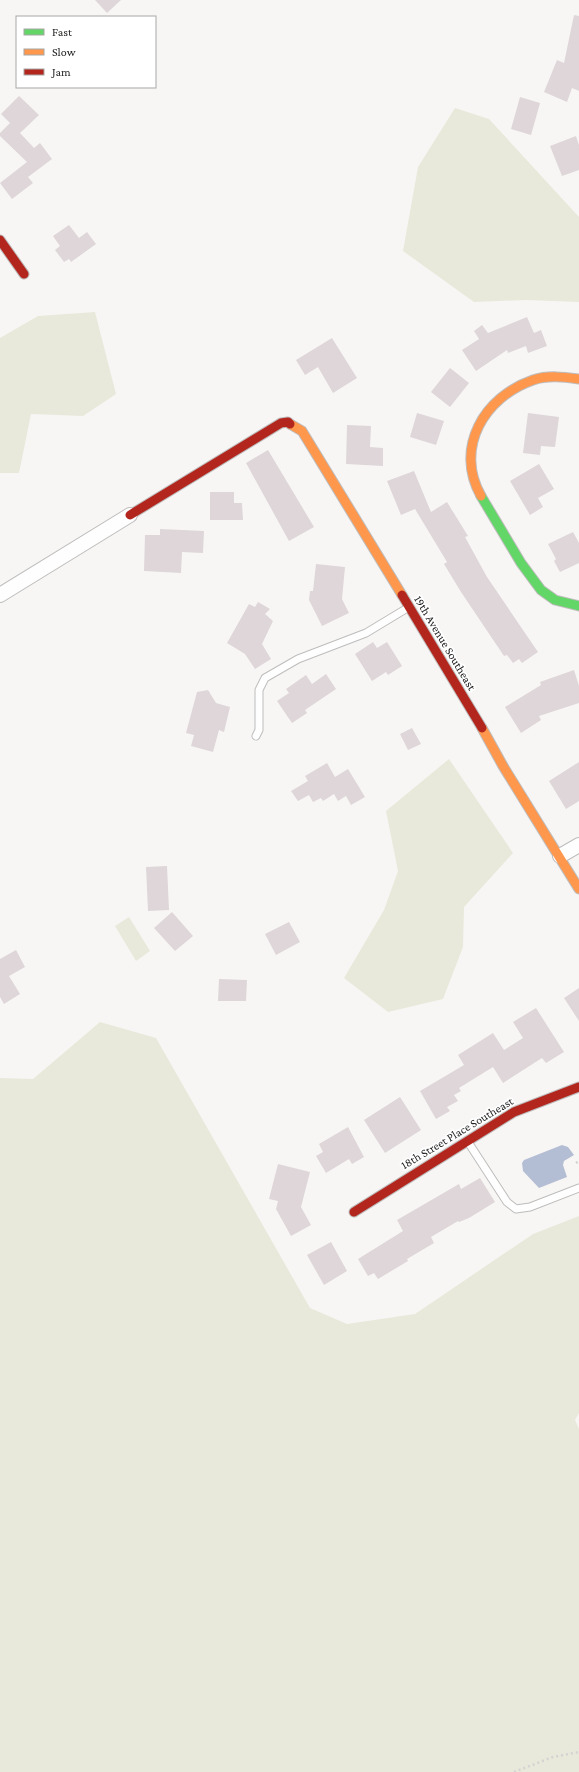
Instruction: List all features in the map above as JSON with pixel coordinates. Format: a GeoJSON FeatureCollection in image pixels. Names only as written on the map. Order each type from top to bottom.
{"type":"FeatureCollection","features":[{"type":"Feature","properties":{"kind":"street"},"geometry":{"type":"LineString","coordinates":[[0,240],[24,274]]}},
{"type":"Feature","properties":{"kind":"street"},"geometry":{"type":"LineString","coordinates":[[579,379],[562,377],[533,380],[497,402],[478,424],[472,439],[470,460],[475,484],[533,581],[547,596],[556,602],[579,606]]}},
{"type":"Feature","properties":{"kind":"street","name":"19th Avenue Southeast"},"geometry":{"type":"LineString","coordinates":[[130,515],[281,422],[288,422],[302,431],[471,708],[503,766],[579,888]]}},
{"type":"Feature","properties":{"kind":"street"},"geometry":{"type":"LineString","coordinates":[[0,595],[130,515]]}},
{"type":"Feature","properties":{"kind":"street"},"geometry":{"type":"LineString","coordinates":[[560,856],[579,845]]}},
{"type":"Feature","properties":{"kind":"street","name":"18th Street Place Southeast"},"geometry":{"type":"LineString","coordinates":[[354,1212],[466,1140],[514,1112],[579,1087]]}},
{"type":"Feature","properties":{"kind":"lane"},"geometry":{"type":"LineString","coordinates":[[256,736],[259,730],[259,690],[265,678],[298,659],[366,632],[409,607]]}},
{"type":"Feature","properties":{"kind":"lane"},"geometry":{"type":"LineString","coordinates":[[466,1140],[511,1206],[522,1209],[530,1207],[579,1188]]}},
{"type":"Feature","properties":{"kind":"path"},"geometry":{"type":"LineString","coordinates":[[514,1772],[553,1757],[579,1752]]}},
{"type":"Feature","properties":{"kind":"shaded area"},"geometry":{"type":"Polygon","coordinates":[[[455,108],[489,119],[579,217],[579,302],[526,300],[474,302],[403,251],[418,167],[455,108]]]}},
{"type":"Feature","properties":{"kind":"shaded area"},"geometry":{"type":"Polygon","coordinates":[[[95,312],[116,394],[83,416],[31,414],[19,473],[0,473],[0,338],[38,316],[95,312]]]}},
{"type":"Feature","properties":{"kind":"shaded area"},"geometry":{"type":"Polygon","coordinates":[[[449,759],[513,853],[464,907],[463,947],[443,999],[388,1012],[344,978],[384,910],[398,871],[386,811],[449,759]]]}},
{"type":"Feature","properties":{"kind":"shaded area"},"geometry":{"type":"Polygon","coordinates":[[[129,917],[150,951],[136,961],[115,926],[129,917]]]}},
{"type":"Feature","properties":{"kind":"shaded area"},"geometry":{"type":"Polygon","coordinates":[[[100,1022],[156,1038],[310,1308],[347,1324],[415,1314],[533,1234],[579,1216],[579,1413],[575,1420],[579,1429],[579,1772],[0,1772],[0,1078],[33,1079],[100,1022]]]}},
{"type":"Feature","properties":{"kind":"water"},"geometry":{"type":"Polygon","coordinates":[[[562,1145],[568,1147],[574,1155],[564,1161],[563,1165],[567,1177],[539,1188],[523,1171],[522,1163],[524,1160],[562,1145]]]}},
{"type":"Feature","properties":{"kind":"building"},"geometry":{"type":"Polygon","coordinates":[[[95,0],[121,0],[107,13],[95,0]]]}},
{"type":"Feature","properties":{"kind":"building"},"geometry":{"type":"Polygon","coordinates":[[[574,15],[579,16],[579,91],[572,88],[567,102],[544,92],[557,60],[564,63],[574,15]]]}},
{"type":"Feature","properties":{"kind":"building"},"geometry":{"type":"Polygon","coordinates":[[[19,96],[39,115],[20,133],[34,148],[40,143],[52,159],[28,177],[33,183],[12,199],[0,183],[27,162],[0,136],[0,133],[10,123],[1,114],[19,96]]]}},
{"type":"Feature","properties":{"kind":"building"},"geometry":{"type":"Polygon","coordinates":[[[520,97],[540,103],[531,135],[511,129],[520,97]]]}},
{"type":"Feature","properties":{"kind":"building"},"geometry":{"type":"Polygon","coordinates":[[[576,136],[579,145],[579,170],[562,176],[550,146],[576,136]]]}},
{"type":"Feature","properties":{"kind":"building"},"geometry":{"type":"Polygon","coordinates":[[[69,225],[79,238],[87,232],[96,244],[71,262],[69,259],[64,262],[55,250],[60,246],[53,236],[69,225]]]}},
{"type":"Feature","properties":{"kind":"building"},"geometry":{"type":"Polygon","coordinates":[[[527,317],[534,333],[541,330],[547,346],[528,353],[526,346],[508,353],[507,350],[476,371],[462,350],[479,339],[474,331],[482,325],[488,333],[527,317]]]}},
{"type":"Feature","properties":{"kind":"building"},"geometry":{"type":"Polygon","coordinates":[[[332,338],[357,378],[333,393],[318,367],[305,375],[296,360],[332,338]]]}},
{"type":"Feature","properties":{"kind":"building"},"geometry":{"type":"Polygon","coordinates":[[[450,368],[469,383],[450,407],[431,392],[450,368]]]}},
{"type":"Feature","properties":{"kind":"building"},"geometry":{"type":"Polygon","coordinates":[[[417,413],[444,421],[436,445],[410,437],[417,413]]]}},
{"type":"Feature","properties":{"kind":"building"},"geometry":{"type":"Polygon","coordinates":[[[528,413],[559,417],[555,447],[541,446],[540,455],[523,453],[528,413]]]}},
{"type":"Feature","properties":{"kind":"building"},"geometry":{"type":"Polygon","coordinates":[[[347,425],[371,426],[370,447],[383,448],[383,466],[346,464],[347,425]]]}},
{"type":"Feature","properties":{"kind":"building"},"geometry":{"type":"Polygon","coordinates":[[[268,450],[314,527],[289,541],[246,463],[268,450]]]}},
{"type":"Feature","properties":{"kind":"building"},"geometry":{"type":"Polygon","coordinates":[[[539,464],[554,489],[538,498],[543,507],[530,515],[510,481],[539,464]]]}},
{"type":"Feature","properties":{"kind":"building"},"geometry":{"type":"Polygon","coordinates":[[[414,471],[431,512],[447,502],[468,536],[465,537],[487,577],[538,652],[522,663],[519,659],[513,663],[507,655],[504,656],[444,564],[447,562],[415,509],[401,515],[387,481],[414,471]]]}},
{"type":"Feature","properties":{"kind":"building"},"geometry":{"type":"Polygon","coordinates":[[[210,492],[234,492],[234,503],[242,503],[243,520],[210,520],[210,492]]]}},
{"type":"Feature","properties":{"kind":"building"},"geometry":{"type":"Polygon","coordinates":[[[160,529],[204,531],[203,553],[182,552],[181,573],[144,571],[145,535],[160,535],[160,529]]]}},
{"type":"Feature","properties":{"kind":"building"},"geometry":{"type":"Polygon","coordinates":[[[573,532],[579,543],[579,563],[560,572],[554,561],[556,559],[548,544],[573,532]]]}},
{"type":"Feature","properties":{"kind":"building"},"geometry":{"type":"Polygon","coordinates":[[[316,564],[345,567],[342,599],[349,613],[322,626],[309,600],[310,591],[313,591],[316,564]]]}},
{"type":"Feature","properties":{"kind":"building"},"geometry":{"type":"Polygon","coordinates":[[[258,602],[270,609],[265,614],[273,621],[262,644],[271,659],[255,669],[245,654],[227,643],[249,604],[255,607],[258,602]]]}},
{"type":"Feature","properties":{"kind":"building"},"geometry":{"type":"Polygon","coordinates":[[[373,642],[377,648],[387,642],[402,666],[388,675],[386,672],[372,681],[355,654],[373,642]]]}},
{"type":"Feature","properties":{"kind":"building"},"geometry":{"type":"Polygon","coordinates":[[[574,670],[579,686],[579,703],[539,716],[541,720],[521,733],[505,707],[541,685],[540,682],[574,670]]]}},
{"type":"Feature","properties":{"kind":"building"},"geometry":{"type":"Polygon","coordinates":[[[326,674],[336,689],[305,710],[307,713],[292,723],[277,701],[289,693],[286,689],[306,675],[312,684],[326,674]]]}},
{"type":"Feature","properties":{"kind":"building"},"geometry":{"type":"Polygon","coordinates":[[[208,690],[216,703],[230,707],[224,732],[219,730],[213,752],[191,746],[194,735],[186,733],[197,692],[208,690]]]}},
{"type":"Feature","properties":{"kind":"building"},"geometry":{"type":"Polygon","coordinates":[[[412,728],[421,744],[408,750],[400,734],[412,728]]]}},
{"type":"Feature","properties":{"kind":"building"},"geometry":{"type":"Polygon","coordinates":[[[579,762],[579,801],[566,809],[549,781],[579,762]]]}},
{"type":"Feature","properties":{"kind":"building"},"geometry":{"type":"Polygon","coordinates":[[[327,763],[335,777],[348,769],[365,797],[351,805],[346,796],[338,801],[334,794],[323,801],[321,798],[313,802],[309,795],[298,801],[291,791],[308,781],[305,776],[327,763]]]}},
{"type":"Feature","properties":{"kind":"building"},"geometry":{"type":"Polygon","coordinates":[[[167,866],[169,910],[148,911],[146,867],[167,866]]]}},
{"type":"Feature","properties":{"kind":"building"},"geometry":{"type":"Polygon","coordinates":[[[172,912],[193,936],[175,951],[154,928],[172,912]]]}},
{"type":"Feature","properties":{"kind":"building"},"geometry":{"type":"Polygon","coordinates":[[[289,922],[300,942],[276,955],[265,934],[289,922]]]}},
{"type":"Feature","properties":{"kind":"building"},"geometry":{"type":"Polygon","coordinates":[[[16,950],[25,967],[9,976],[20,994],[4,1004],[0,997],[0,959],[16,950]]]}},
{"type":"Feature","properties":{"kind":"building"},"geometry":{"type":"Polygon","coordinates":[[[219,979],[247,980],[246,1001],[218,1001],[219,979]]]}},
{"type":"Feature","properties":{"kind":"building"},"geometry":{"type":"Polygon","coordinates":[[[579,988],[579,1021],[564,998],[579,988]]]}},
{"type":"Feature","properties":{"kind":"building"},"geometry":{"type":"Polygon","coordinates":[[[536,1008],[564,1052],[546,1063],[542,1058],[503,1083],[493,1067],[459,1088],[461,1091],[454,1095],[458,1101],[447,1107],[450,1111],[436,1119],[420,1091],[464,1065],[458,1055],[493,1033],[504,1050],[523,1038],[513,1022],[536,1008]]]}},
{"type":"Feature","properties":{"kind":"building"},"geometry":{"type":"Polygon","coordinates":[[[400,1097],[421,1130],[385,1153],[364,1120],[400,1097]]]}},
{"type":"Feature","properties":{"kind":"building"},"geometry":{"type":"Polygon","coordinates":[[[348,1127],[364,1157],[352,1164],[349,1159],[326,1173],[316,1156],[323,1152],[319,1144],[348,1127]]]}},
{"type":"Feature","properties":{"kind":"building"},"geometry":{"type":"Polygon","coordinates":[[[278,1164],[310,1172],[301,1207],[311,1225],[291,1236],[276,1209],[278,1201],[269,1199],[278,1164]]]}},
{"type":"Feature","properties":{"kind":"building"},"geometry":{"type":"Polygon","coordinates":[[[480,1178],[495,1202],[469,1218],[459,1222],[458,1221],[431,1237],[434,1243],[378,1279],[374,1273],[368,1276],[358,1259],[403,1231],[397,1220],[459,1184],[461,1189],[480,1178]]]}},
{"type":"Feature","properties":{"kind":"building"},"geometry":{"type":"Polygon","coordinates":[[[331,1242],[347,1271],[324,1285],[307,1255],[331,1242]]]}},
{"type":"Feature","properties":{"kind":"traffic: fast"},"geometry":{"type":"LineString","coordinates":[[481,496],[521,563],[541,590],[555,600],[579,606]]}},
{"type":"Feature","properties":{"kind":"traffic: slow"},"geometry":{"type":"LineString","coordinates":[[481,496],[473,478],[471,460],[473,443],[478,426],[488,412],[500,399],[516,388],[533,380],[550,377],[579,379]]}},
{"type":"Feature","properties":{"kind":"traffic: slow"},"geometry":{"type":"LineString","coordinates":[[290,424],[302,431],[402,595]]}},
{"type":"Feature","properties":{"kind":"traffic: slow"},"geometry":{"type":"LineString","coordinates":[[482,728],[503,766],[579,889]]}},
{"type":"Feature","properties":{"kind":"traffic: jam"},"geometry":{"type":"LineString","coordinates":[[0,240],[24,274]]}},
{"type":"Feature","properties":{"kind":"traffic: jam"},"geometry":{"type":"LineString","coordinates":[[130,515],[281,423],[288,422],[290,424]]}},
{"type":"Feature","properties":{"kind":"traffic: jam"},"geometry":{"type":"LineString","coordinates":[[402,595],[482,728]]}},
{"type":"Feature","properties":{"kind":"traffic: jam"},"geometry":{"type":"LineString","coordinates":[[354,1212],[514,1112],[579,1087]]}}]}
